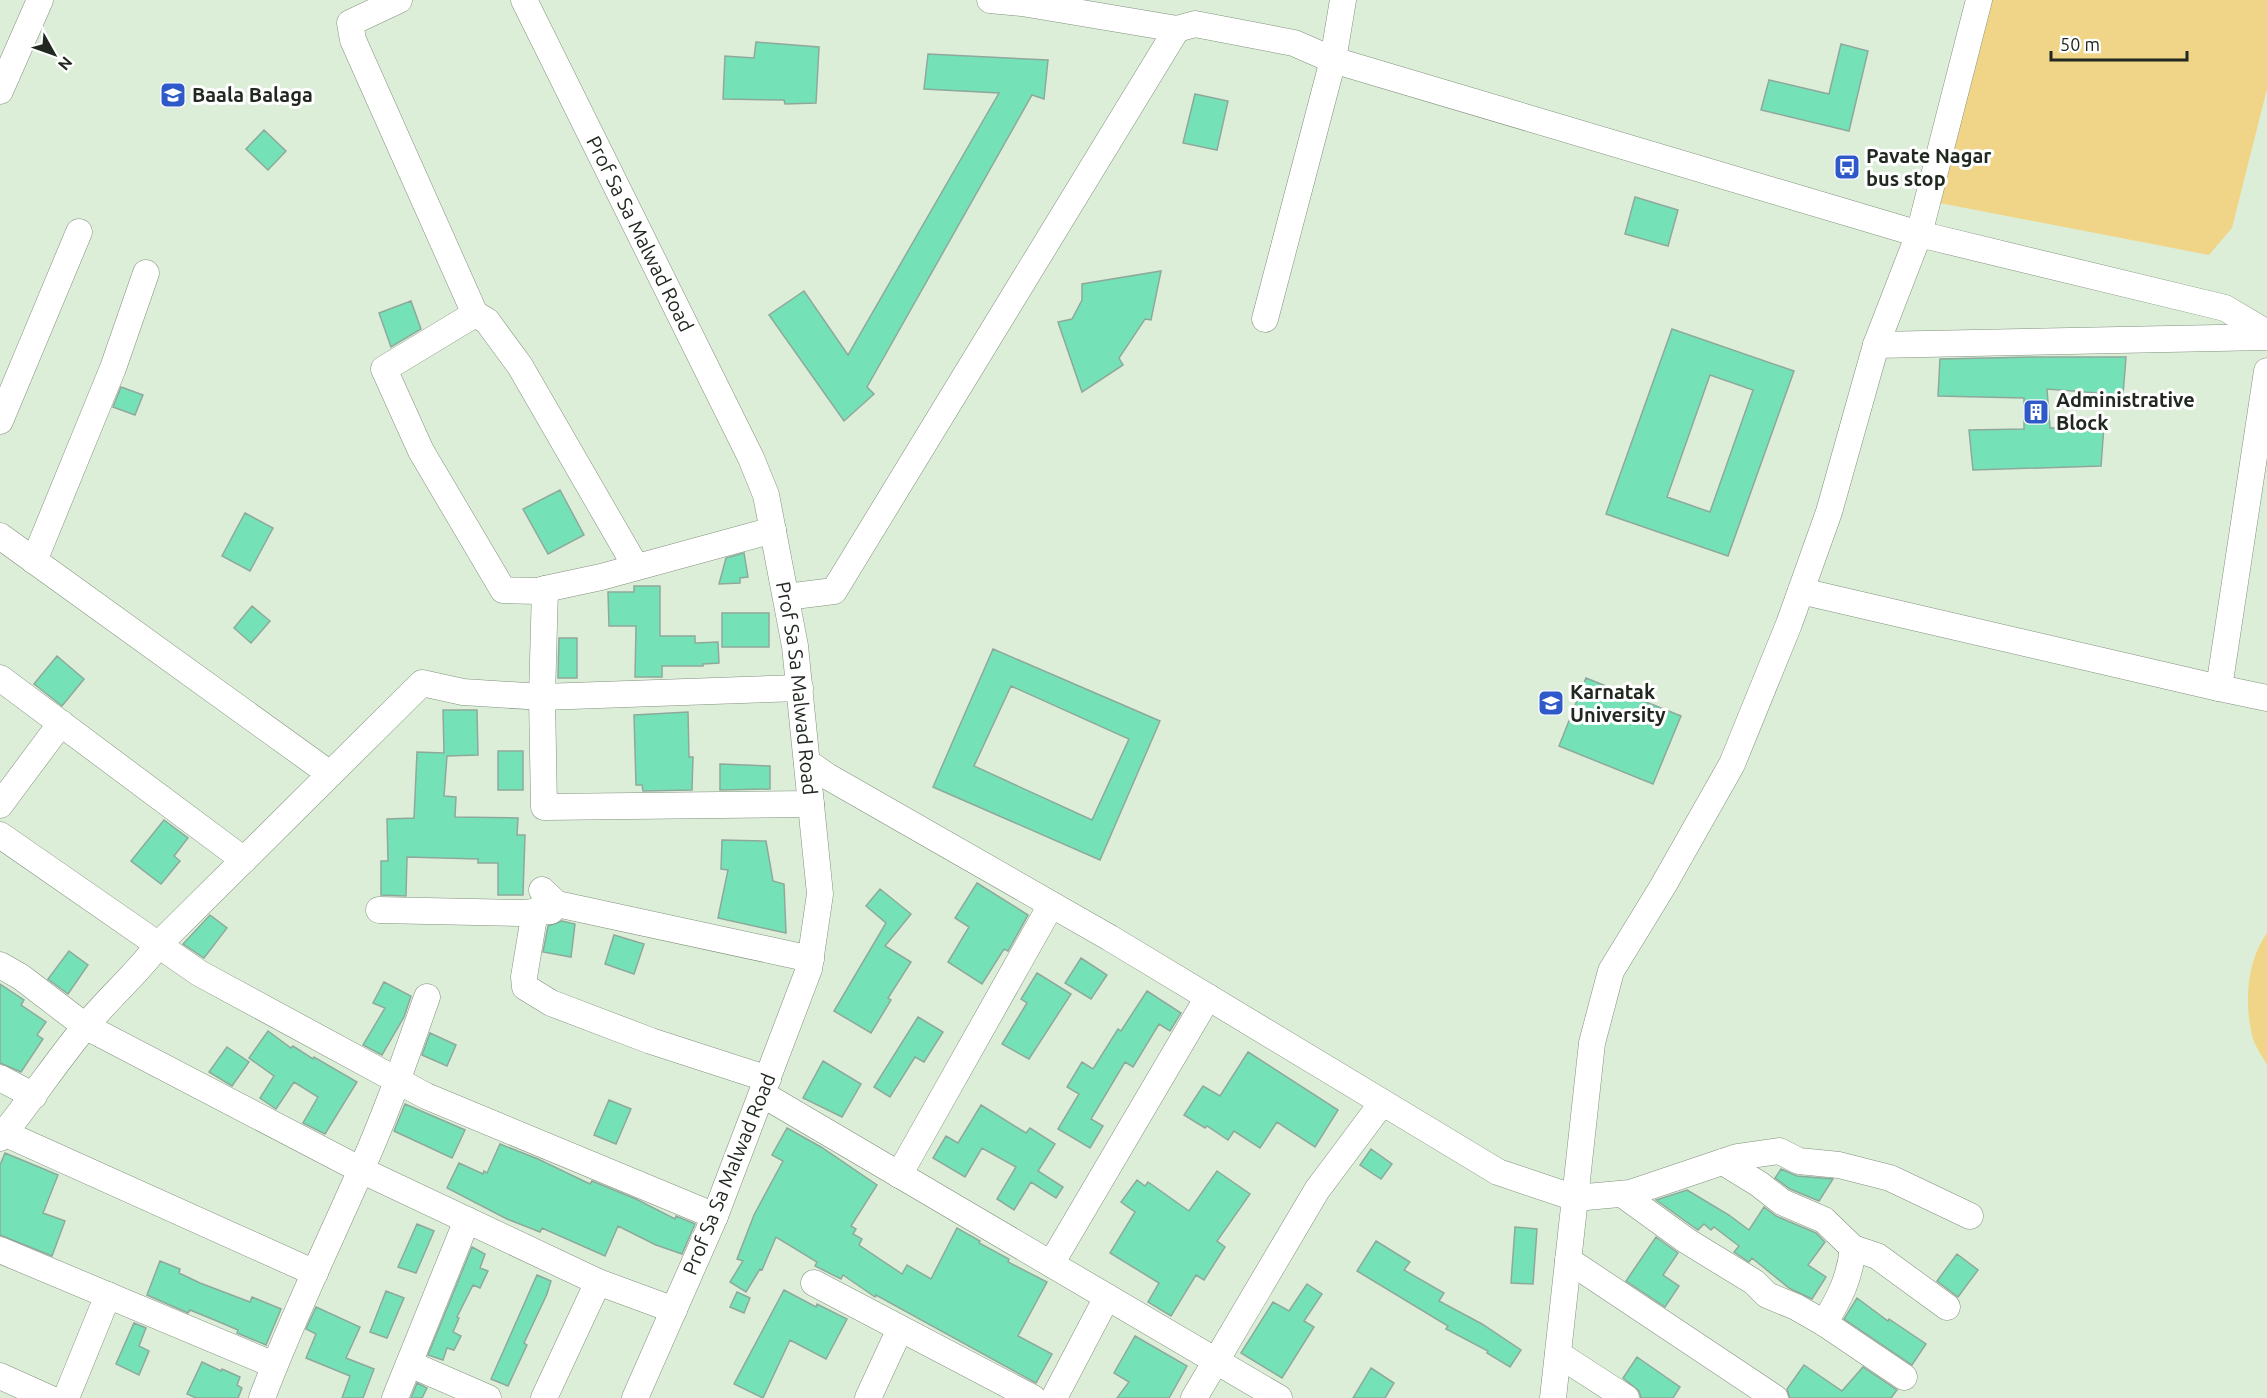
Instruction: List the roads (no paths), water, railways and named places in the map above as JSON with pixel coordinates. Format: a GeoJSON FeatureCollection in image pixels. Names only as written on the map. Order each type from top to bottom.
{"type":"FeatureCollection","features":[{"type":"Feature","properties":{"kind":"street"},"geometry":{"type":"LineString","coordinates":[[0,91],[40,0]]}},
{"type":"Feature","properties":{"kind":"street"},"geometry":{"type":"LineString","coordinates":[[399,0],[350,23],[353,40],[475,314],[488,321],[520,366],[636,567]]}},
{"type":"Feature","properties":{"kind":"street","name":"Prof Sa Sa Malwad Road"},"geometry":{"type":"LineString","coordinates":[[524,0],[751,458],[766,495],[795,646],[820,894],[809,969],[715,1216],[635,1398]]}},
{"type":"Feature","properties":{"kind":"street"},"geometry":{"type":"LineString","coordinates":[[990,0],[1022,3],[1177,29],[1195,24],[1294,43],[1333,60],[1920,234],[2225,308],[2267,335]]}},
{"type":"Feature","properties":{"kind":"street"},"geometry":{"type":"LineString","coordinates":[[1265,319],[1333,60],[1343,0]]}},
{"type":"Feature","properties":{"kind":"street"},"geometry":{"type":"LineString","coordinates":[[1553,1398],[1592,1043],[1611,970],[1663,886],[1732,764],[1789,624],[1829,512],[1876,345],[1920,234],[1979,0]]}},
{"type":"Feature","properties":{"kind":"street"},"geometry":{"type":"LineString","coordinates":[[786,597],[834,591],[1177,29]]}},
{"type":"Feature","properties":{"kind":"street"},"geometry":{"type":"LineString","coordinates":[[0,422],[79,232]]}},
{"type":"Feature","properties":{"kind":"street"},"geometry":{"type":"LineString","coordinates":[[34,561],[113,368],[146,273]]}},
{"type":"Feature","properties":{"kind":"street"},"geometry":{"type":"LineString","coordinates":[[475,314],[384,369],[421,451],[502,590],[537,591],[773,530]]}},
{"type":"Feature","properties":{"kind":"street"},"geometry":{"type":"LineString","coordinates":[[1876,345],[2267,335]]}},
{"type":"Feature","properties":{"kind":"street"},"geometry":{"type":"LineString","coordinates":[[2219,688],[2267,370]]}},
{"type":"Feature","properties":{"kind":"street"},"geometry":{"type":"LineString","coordinates":[[0,536],[330,774]]}},
{"type":"Feature","properties":{"kind":"street"},"geometry":{"type":"LineString","coordinates":[[545,589],[542,698],[544,807],[811,804]]}},
{"type":"Feature","properties":{"kind":"street"},"geometry":{"type":"LineString","coordinates":[[1801,591],[2267,698]]}},
{"type":"Feature","properties":{"kind":"street"},"geometry":{"type":"LineString","coordinates":[[0,678],[244,860]]}},
{"type":"Feature","properties":{"kind":"street"},"geometry":{"type":"LineString","coordinates":[[315,1273],[2,1135],[34,1096],[85,1026],[144,964],[159,944],[422,683],[463,692],[542,698],[800,688]]}},
{"type":"Feature","properties":{"kind":"street"},"geometry":{"type":"LineString","coordinates":[[0,805],[61,723]]}},
{"type":"Feature","properties":{"kind":"street"},"geometry":{"type":"LineString","coordinates":[[807,762],[827,776],[1051,905],[1498,1172],[1575,1198],[1622,1194],[1737,1157],[1779,1151],[1799,1161],[1839,1165],[1890,1178],[1970,1216]]}},
{"type":"Feature","properties":{"kind":"street"},"geometry":{"type":"LineString","coordinates":[[0,835],[199,973],[397,1081],[426,1096],[547,1148],[715,1216]]}},
{"type":"Feature","properties":{"kind":"street"},"geometry":{"type":"LineString","coordinates":[[379,910],[545,902],[811,959]]}},
{"type":"Feature","properties":{"kind":"street"},"geometry":{"type":"LineString","coordinates":[[545,902],[524,977],[525,987],[551,1003],[765,1086],[899,1175],[1279,1398]]}},
{"type":"Feature","properties":{"kind":"street"},"geometry":{"type":"LineString","coordinates":[[899,1175],[1051,905]]}},
{"type":"Feature","properties":{"kind":"street"},"geometry":{"type":"LineString","coordinates":[[0,965],[85,1026],[361,1170],[598,1282],[674,1310]]}},
{"type":"Feature","properties":{"kind":"street"},"geometry":{"type":"LineString","coordinates":[[262,1398],[274,1365],[361,1170],[397,1081],[427,997]]}},
{"type":"Feature","properties":{"kind":"street"},"geometry":{"type":"LineString","coordinates":[[1051,1264],[1208,998]]}},
{"type":"Feature","properties":{"kind":"street"},"geometry":{"type":"LineString","coordinates":[[0,1078],[34,1096]]}},
{"type":"Feature","properties":{"kind":"street"},"geometry":{"type":"LineString","coordinates":[[1194,1398],[1317,1190],[1382,1103]]}},
{"type":"Feature","properties":{"kind":"street"},"geometry":{"type":"LineString","coordinates":[[1723,1162],[1760,1184],[1782,1202],[1824,1220],[1853,1248],[1877,1256],[1947,1307]]}},
{"type":"Feature","properties":{"kind":"street"},"geometry":{"type":"LineString","coordinates":[[1622,1194],[1687,1241],[1754,1282],[1767,1296],[1796,1307],[1824,1323],[1904,1377]]}},
{"type":"Feature","properties":{"kind":"street"},"geometry":{"type":"LineString","coordinates":[[395,1398],[467,1220]]}},
{"type":"Feature","properties":{"kind":"street"},"geometry":{"type":"LineString","coordinates":[[1824,1323],[1845,1287],[1851,1270],[1853,1248]]}},
{"type":"Feature","properties":{"kind":"street"},"geometry":{"type":"LineString","coordinates":[[0,1250],[274,1365]]}},
{"type":"Feature","properties":{"kind":"street"},"geometry":{"type":"LineString","coordinates":[[1569,1260],[1774,1398]]}},
{"type":"Feature","properties":{"kind":"street"},"geometry":{"type":"LineString","coordinates":[[544,1398],[598,1282]]}},
{"type":"Feature","properties":{"kind":"street"},"geometry":{"type":"LineString","coordinates":[[814,1283],[1033,1398]]}},
{"type":"Feature","properties":{"kind":"street"},"geometry":{"type":"LineString","coordinates":[[66,1398],[108,1295]]}},
{"type":"Feature","properties":{"kind":"street"},"geometry":{"type":"LineString","coordinates":[[1054,1398],[1107,1297]]}},
{"type":"Feature","properties":{"kind":"street"},"geometry":{"type":"LineString","coordinates":[[868,1398],[900,1329]]}},
{"type":"Feature","properties":{"kind":"street"},"geometry":{"type":"LineString","coordinates":[[1558,1354],[1626,1398]]}},
{"type":"Feature","properties":{"kind":"street"},"geometry":{"type":"LineString","coordinates":[[410,1364],[488,1398]]}},
{"type":"Feature","properties":{"kind":"street"},"geometry":{"type":"LineString","coordinates":[[0,1377],[48,1398]]}},
{"type":"Feature","properties":{"kind":"place","name":"Baala Balaga"},"geometry":{"type":"Point","coordinates":[173,95]}},
{"type":"Feature","properties":{"kind":"place","name":"Pavate Nagar bus stop"},"geometry":{"type":"Point","coordinates":[1847,167]}},
{"type":"Feature","properties":{"kind":"place","name":"Administrative Block"},"geometry":{"type":"Point","coordinates":[2036,412]}},
{"type":"Feature","properties":{"kind":"place","name":"Karnatak University"},"geometry":{"type":"Point","coordinates":[1551,703]}}]}
